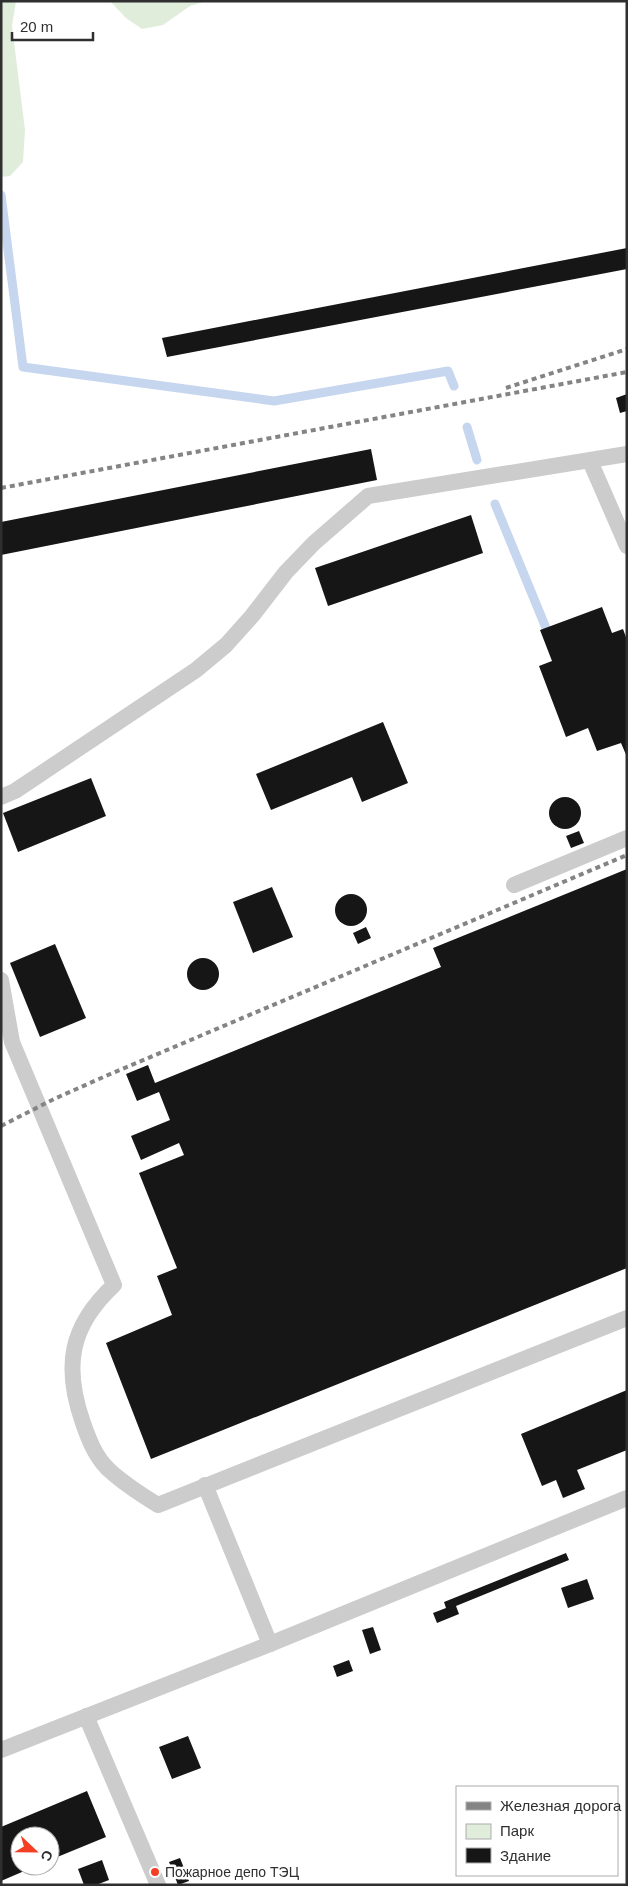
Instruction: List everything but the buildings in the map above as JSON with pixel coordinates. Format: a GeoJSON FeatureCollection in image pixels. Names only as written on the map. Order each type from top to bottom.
{"type":"FeatureCollection","features":[{"type":"Feature","properties":{"kind":"lane"},"geometry":{"type":"LineString","coordinates":[[1,797],[15,791],[196,670],[226,645],[252,616],[286,572],[314,542],[368,496],[627,454]]}},
{"type":"Feature","properties":{"kind":"lane"},"geometry":{"type":"LineString","coordinates":[[590,460],[627,546]]}},
{"type":"Feature","properties":{"kind":"lane"},"geometry":{"type":"LineString","coordinates":[[514,885],[627,838]]}},
{"type":"Feature","properties":{"kind":"lane"},"geometry":{"type":"LineString","coordinates":[[1,980],[12,1042],[114,1285],[96,1301],[79,1332],[73,1356],[76,1404],[91,1445],[107,1468],[130,1487],[158,1504],[627,1318]]}},
{"type":"Feature","properties":{"kind":"lane"},"geometry":{"type":"LineString","coordinates":[[206,1486],[270,1644]]}},
{"type":"Feature","properties":{"kind":"lane"},"geometry":{"type":"LineString","coordinates":[[1,1750],[270,1644],[627,1498]]}},
{"type":"Feature","properties":{"kind":"lane"},"geometry":{"type":"LineString","coordinates":[[86,1716],[158,1885]]}},
{"type":"Feature","properties":{"kind":"green space"},"geometry":{"type":"Polygon","coordinates":[[[1,1],[16,1],[12,26],[25,130],[23,162],[10,176],[1,177],[1,1]]]}},
{"type":"Feature","properties":{"kind":"green space"},"geometry":{"type":"Polygon","coordinates":[[[110,1],[207,1],[190,6],[163,25],[142,29],[126,18],[110,1]]]}},
{"type":"Feature","properties":{"kind":"waterway"},"geometry":{"type":"LineString","coordinates":[[1,195],[23,367],[274,401],[448,371],[454,386]]}},
{"type":"Feature","properties":{"kind":"waterway"},"geometry":{"type":"LineString","coordinates":[[467,427],[477,460]]}},
{"type":"Feature","properties":{"kind":"waterway"},"geometry":{"type":"LineString","coordinates":[[495,504],[546,628]]}},
{"type":"Feature","properties":{"kind":"railway"},"geometry":{"type":"LineString","coordinates":[[506,388],[627,349]]}},
{"type":"Feature","properties":{"kind":"railway"},"geometry":{"type":"LineString","coordinates":[[1,488],[627,372]]}},
{"type":"Feature","properties":{"kind":"railway"},"geometry":{"type":"LineString","coordinates":[[1,1126],[54,1099],[108,1075],[627,855]]}},
{"type":"Feature","properties":{"kind":"place","name":"Пожарное депо ТЭЦ"},"geometry":{"type":"Point","coordinates":[155,1872]}}]}
